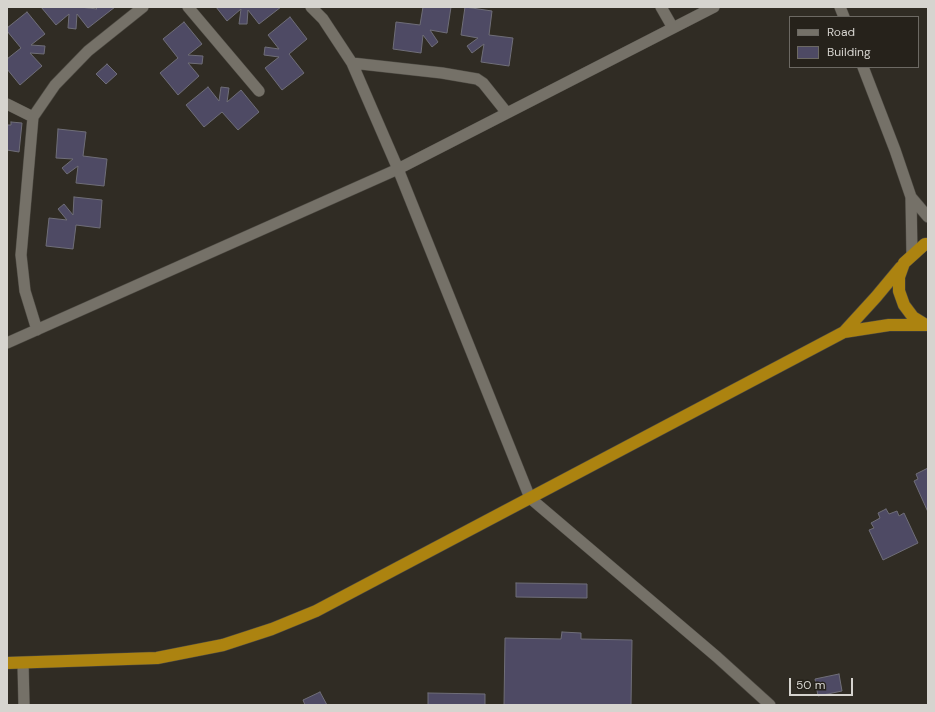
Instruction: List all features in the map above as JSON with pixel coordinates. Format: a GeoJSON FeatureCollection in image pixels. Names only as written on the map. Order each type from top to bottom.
{"type":"FeatureCollection","features":[{"type":"Feature","properties":{"kind":"highway"},"geometry":{"type":"LineString","coordinates":[[844,332],[908,259],[928,244]]}},
{"type":"Feature","properties":{"kind":"highway"},"geometry":{"type":"LineString","coordinates":[[908,259],[899,277],[899,291],[904,305],[913,317],[927,325]]}},
{"type":"Feature","properties":{"kind":"highway"},"geometry":{"type":"LineString","coordinates":[[7,663],[157,658],[223,645],[272,629],[316,611],[844,332],[889,325],[927,325]]}},
{"type":"Feature","properties":{"kind":"street"},"geometry":{"type":"LineString","coordinates":[[37,330],[26,291],[21,255],[33,117],[55,86],[88,51],[142,7]]}},
{"type":"Feature","properties":{"kind":"street"},"geometry":{"type":"LineString","coordinates":[[188,7],[259,91]]}},
{"type":"Feature","properties":{"kind":"street"},"geometry":{"type":"LineString","coordinates":[[311,7],[323,19],[352,63],[398,168],[530,498],[711,652],[770,705]]}},
{"type":"Feature","properties":{"kind":"street"},"geometry":{"type":"LineString","coordinates":[[661,7],[673,28]]}},
{"type":"Feature","properties":{"kind":"street"},"geometry":{"type":"LineString","coordinates":[[7,343],[398,168],[714,7]]}},
{"type":"Feature","properties":{"kind":"street"},"geometry":{"type":"LineString","coordinates":[[352,63],[442,73],[477,79],[483,82],[507,113]]}},
{"type":"Feature","properties":{"kind":"street"},"geometry":{"type":"LineString","coordinates":[[863,68],[895,150],[911,197],[928,217]]}},
{"type":"Feature","properties":{"kind":"street"},"geometry":{"type":"LineString","coordinates":[[7,104],[33,117]]}},
{"type":"Feature","properties":{"kind":"street"},"geometry":{"type":"LineString","coordinates":[[908,259],[911,197]]}},
{"type":"Feature","properties":{"kind":"street"},"geometry":{"type":"LineString","coordinates":[[23,663],[24,705]]}},
{"type":"Feature","properties":{"kind":"building"},"geometry":{"type":"Polygon","coordinates":[[[41,7],[80,7],[97,9],[95,7],[115,7],[88,28],[77,14],[76,29],[68,28],[69,14],[56,25],[41,7]]]}},
{"type":"Feature","properties":{"kind":"building"},"geometry":{"type":"Polygon","coordinates":[[[216,7],[281,7],[259,24],[248,10],[247,24],[239,24],[241,9],[227,21],[216,7]]]}},
{"type":"Feature","properties":{"kind":"building"},"geometry":{"type":"Polygon","coordinates":[[[423,7],[451,7],[447,33],[430,30],[438,42],[432,47],[423,35],[421,53],[393,49],[396,22],[420,25],[423,7]]]}},
{"type":"Feature","properties":{"kind":"building"},"geometry":{"type":"Polygon","coordinates":[[[465,7],[492,11],[489,35],[513,38],[509,66],[481,62],[484,44],[472,53],[467,46],[478,38],[461,35],[465,7]]]}},
{"type":"Feature","properties":{"kind":"building"},"geometry":{"type":"Polygon","coordinates":[[[27,12],[45,34],[31,45],[45,46],[44,54],[30,53],[42,66],[20,85],[7,69],[7,59],[21,48],[7,31],[7,28],[27,12]]]}},
{"type":"Feature","properties":{"kind":"building"},"geometry":{"type":"Polygon","coordinates":[[[290,17],[307,39],[289,54],[304,73],[282,90],[265,68],[279,57],[264,55],[265,47],[279,49],[268,35],[290,17]]]}},
{"type":"Feature","properties":{"kind":"building"},"geometry":{"type":"Polygon","coordinates":[[[184,22],[202,44],[188,55],[203,56],[202,64],[188,63],[199,76],[178,95],[160,73],[178,58],[163,39],[184,22]]]}},
{"type":"Feature","properties":{"kind":"building"},"geometry":{"type":"Polygon","coordinates":[[[107,64],[117,74],[106,84],[96,74],[107,64]]]}},
{"type":"Feature","properties":{"kind":"building"},"geometry":{"type":"Polygon","coordinates":[[[208,87],[219,101],[221,87],[229,88],[227,102],[241,90],[259,112],[238,130],[222,112],[204,127],[186,105],[208,87]]]}},
{"type":"Feature","properties":{"kind":"building"},"geometry":{"type":"Polygon","coordinates":[[[11,122],[22,123],[19,152],[7,150],[7,125],[11,125],[11,122]]]}},
{"type":"Feature","properties":{"kind":"building"},"geometry":{"type":"Polygon","coordinates":[[[58,129],[86,132],[83,156],[107,159],[104,186],[76,183],[78,166],[67,174],[62,168],[73,159],[56,158],[58,129]]]}},
{"type":"Feature","properties":{"kind":"building"},"geometry":{"type":"Polygon","coordinates":[[[74,197],[102,200],[100,228],[76,225],[73,249],[46,246],[49,218],[67,220],[58,209],[64,204],[73,215],[74,197]]]}},
{"type":"Feature","properties":{"kind":"building"},"geometry":{"type":"Polygon","coordinates":[[[928,468],[928,512],[914,481],[918,479],[916,474],[928,468]]]}},
{"type":"Feature","properties":{"kind":"building"},"geometry":{"type":"Polygon","coordinates":[[[886,509],[889,514],[897,511],[899,516],[904,513],[918,543],[883,560],[869,530],[874,528],[871,523],[880,518],[878,513],[886,509]]]}},
{"type":"Feature","properties":{"kind":"building"},"geometry":{"type":"Polygon","coordinates":[[[516,583],[587,584],[587,598],[516,597],[516,583]]]}},
{"type":"Feature","properties":{"kind":"building"},"geometry":{"type":"Polygon","coordinates":[[[562,632],[581,633],[581,639],[632,640],[631,705],[504,705],[505,638],[561,639],[562,632]]]}},
{"type":"Feature","properties":{"kind":"building"},"geometry":{"type":"Polygon","coordinates":[[[839,674],[842,691],[818,696],[815,679],[839,674]]]}},
{"type":"Feature","properties":{"kind":"building"},"geometry":{"type":"Polygon","coordinates":[[[320,692],[327,705],[305,705],[303,700],[320,692]]]}},
{"type":"Feature","properties":{"kind":"building"},"geometry":{"type":"Polygon","coordinates":[[[428,693],[485,694],[485,705],[428,705],[428,693]]]}}]}
